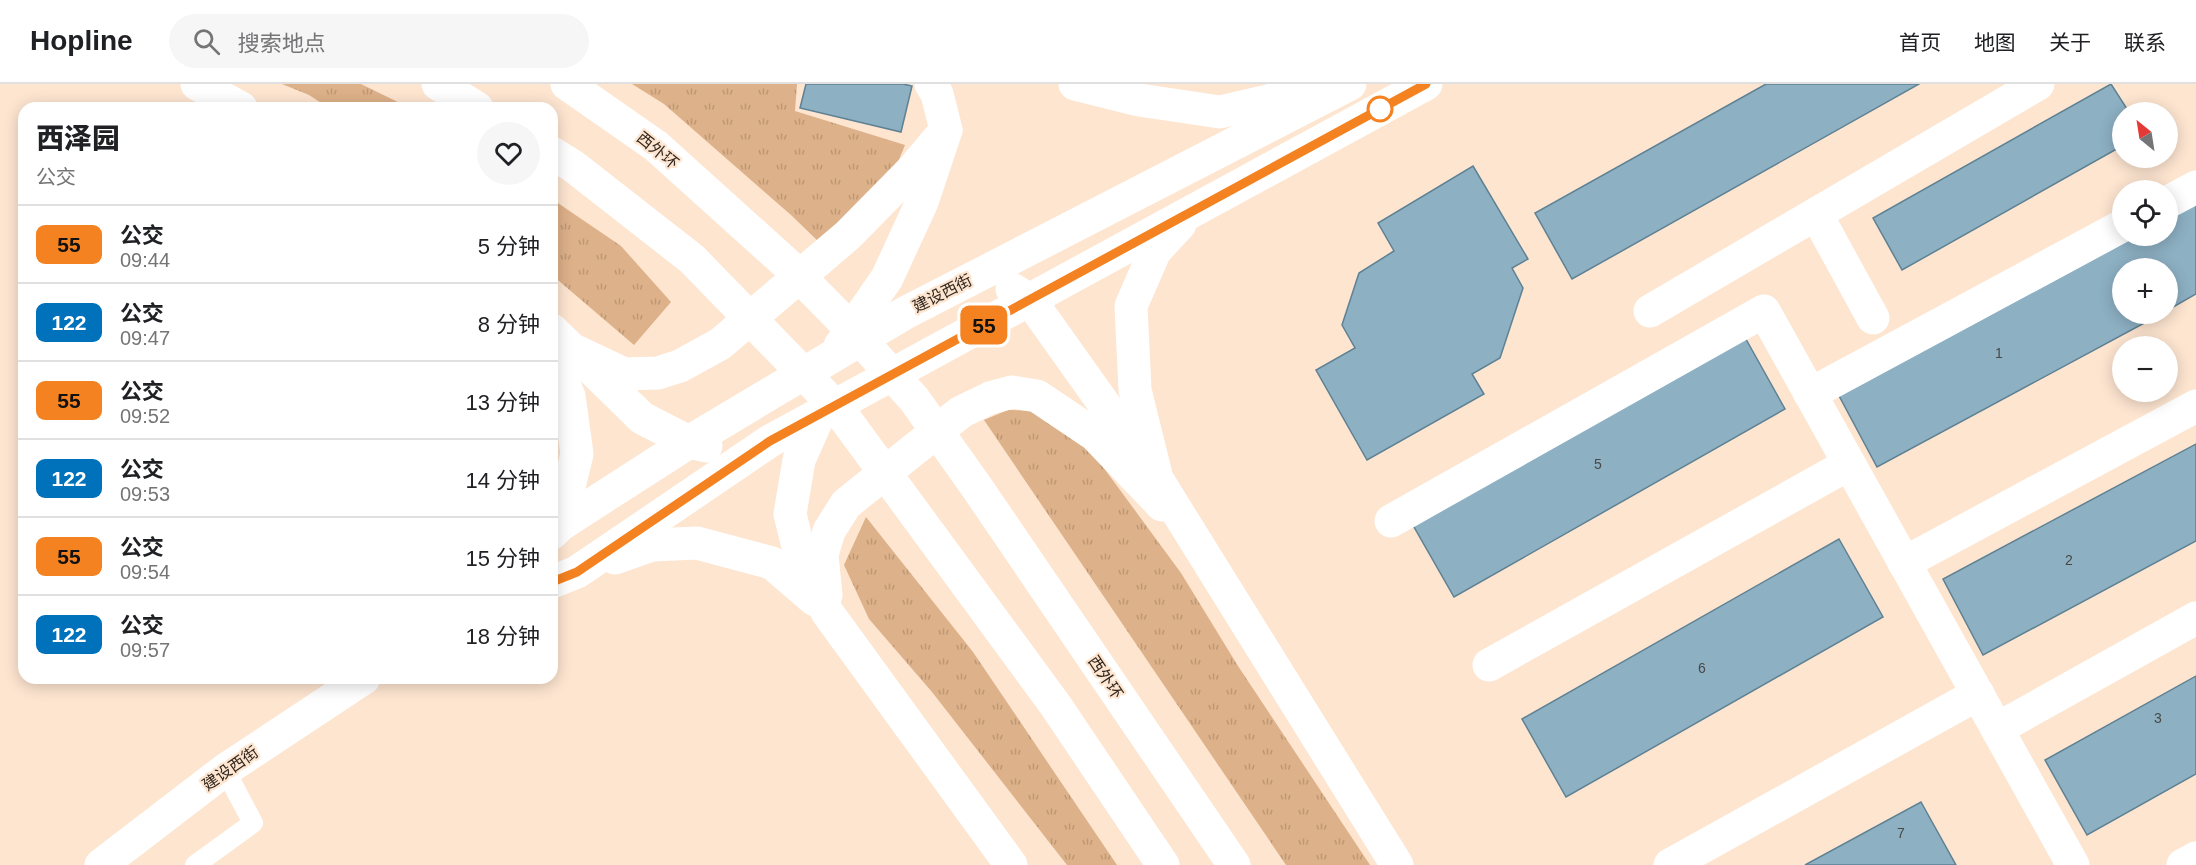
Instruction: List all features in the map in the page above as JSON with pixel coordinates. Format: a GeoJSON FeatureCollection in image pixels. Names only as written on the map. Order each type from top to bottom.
{"type":"FeatureCollection","features":[{"type":"Feature","properties":{"kind":"main road"},"geometry":{"type":"LineString","coordinates":[[197,84],[230,102]]}},
{"type":"Feature","properties":{"kind":"main road"},"geometry":{"type":"LineString","coordinates":[[438,84],[467,102]]}},
{"type":"Feature","properties":{"kind":"main road","name":"西外环"},"geometry":{"type":"LineString","coordinates":[[567,84],[656,146],[796,273],[914,399],[978,489],[1234,865]]}},
{"type":"Feature","properties":{"kind":"main road"},"geometry":{"type":"LineString","coordinates":[[558,345],[642,418],[688,442],[722,450],[777,437],[887,278],[922,202],[946,130],[937,94],[931,84]]}},
{"type":"Feature","properties":{"kind":"main road"},"geometry":{"type":"LineString","coordinates":[[1075,84],[1139,100],[1220,112],[1339,84]]}},
{"type":"Feature","properties":{"kind":"main road","name":"建设西街"},"geometry":{"type":"LineString","coordinates":[[558,528],[688,442],[905,313],[1350,84]]}},
{"type":"Feature","properties":{"kind":"main road"},"geometry":{"type":"LineString","coordinates":[[564,577],[777,437],[1426,84]]}},
{"type":"Feature","properties":{"kind":"main road"},"geometry":{"type":"LineString","coordinates":[[1650,311],[2038,84]]}},
{"type":"Feature","properties":{"kind":"main road"},"geometry":{"type":"LineString","coordinates":[[558,345],[624,374],[658,374],[680,366],[720,344],[848,235],[914,168],[946,130]]}},
{"type":"Feature","properties":{"kind":"main road"},"geometry":{"type":"LineString","coordinates":[[558,157],[692,259],[838,410],[917,514],[1056,706],[1163,865]]}},
{"type":"Feature","properties":{"kind":"main road"},"geometry":{"type":"LineString","coordinates":[[2178,197],[2196,187]]}},
{"type":"Feature","properties":{"kind":"main road"},"geometry":{"type":"LineString","coordinates":[[1157,479],[1135,390],[1131,306],[1155,251],[1192,210]]}},
{"type":"Feature","properties":{"kind":"main road"},"geometry":{"type":"LineString","coordinates":[[1816,214],[1873,318]]}},
{"type":"Feature","properties":{"kind":"main road"},"geometry":{"type":"LineString","coordinates":[[1810,394],[2112,231]]}},
{"type":"Feature","properties":{"kind":"main road"},"geometry":{"type":"LineString","coordinates":[[934,298],[1009,288],[1030,300],[1157,479],[1397,865]]}},
{"type":"Feature","properties":{"kind":"main road"},"geometry":{"type":"LineString","coordinates":[[1391,521],[1764,311],[2073,865]]}},
{"type":"Feature","properties":{"kind":"main road"},"geometry":{"type":"LineString","coordinates":[[905,313],[852,370],[819,415],[799,460],[790,514],[801,559],[828,612],[1011,865]]}},
{"type":"Feature","properties":{"kind":"main road"},"geometry":{"type":"LineString","coordinates":[[558,345],[569,396],[577,454],[558,522]]}},
{"type":"Feature","properties":{"kind":"main road"},"geometry":{"type":"LineString","coordinates":[[828,612],[822,555],[830,531],[846,504],[961,412],[990,398],[1012,392],[1037,396],[1095,435],[1194,538]]}},
{"type":"Feature","properties":{"kind":"main road"},"geometry":{"type":"LineString","coordinates":[[1904,563],[2196,406]]}},
{"type":"Feature","properties":{"kind":"main road"},"geometry":{"type":"LineString","coordinates":[[1489,665],[1849,464]]}},
{"type":"Feature","properties":{"kind":"main road"},"geometry":{"type":"LineString","coordinates":[[564,577],[652,546],[697,543],[772,563],[828,612]]}},
{"type":"Feature","properties":{"kind":"main road"},"geometry":{"type":"LineString","coordinates":[[1997,729],[2196,618]]}},
{"type":"Feature","properties":{"kind":"main road","name":"建设西街"},"geometry":{"type":"LineString","coordinates":[[101,865],[225,770],[355,684]]}},
{"type":"Feature","properties":{"kind":"main road"},"geometry":{"type":"LineString","coordinates":[[1670,865],[1978,694]]}},
{"type":"Feature","properties":{"kind":"main road"},"geometry":{"type":"LineString","coordinates":[[2183,865],[2196,858]]}},
{"type":"Feature","properties":{"kind":"lane"},"geometry":{"type":"LineString","coordinates":[[195,865],[253,823],[225,770]]}},
{"type":"Feature","properties":{"kind":"green space"},"geometry":{"type":"Polygon","coordinates":[[[282,84],[361,84],[398,102],[320,102],[282,84]]]}},
{"type":"Feature","properties":{"kind":"green space"},"geometry":{"type":"Polygon","coordinates":[[[632,84],[797,84],[795,111],[905,145],[891,179],[821,244],[664,104],[632,84]]]}},
{"type":"Feature","properties":{"kind":"green space"},"geometry":{"type":"Polygon","coordinates":[[[558,203],[621,246],[671,302],[634,345],[558,280],[558,203]]]}},
{"type":"Feature","properties":{"kind":"green space"},"geometry":{"type":"Polygon","coordinates":[[[1008,410],[1042,411],[1084,441],[1181,573],[1238,666],[1370,865],[1286,865],[984,420],[1008,410]]]}},
{"type":"Feature","properties":{"kind":"green space"},"geometry":{"type":"Polygon","coordinates":[[[866,517],[973,652],[1117,865],[1067,865],[932,692],[869,619],[844,565],[866,517]]]}},
{"type":"Feature","properties":{"kind":"building"},"geometry":{"type":"Polygon","coordinates":[[[806,84],[903,84],[912,86],[901,132],[800,108],[806,84]]]}},
{"type":"Feature","properties":{"kind":"building"},"geometry":{"type":"Polygon","coordinates":[[[1766,84],[1919,84],[1572,279],[1535,213],[1766,84]]]}},
{"type":"Feature","properties":{"kind":"building"},"geometry":{"type":"Polygon","coordinates":[[[2111,84],[2123,102],[2112,102],[2112,152],[1902,270],[1873,218],[2111,84]]]}},
{"type":"Feature","properties":{"kind":"building"},"geometry":{"type":"Polygon","coordinates":[[[1473,166],[1528,259],[1512,268],[1523,288],[1500,358],[1472,374],[1484,394],[1367,460],[1316,370],[1355,348],[1342,325],[1359,273],[1394,251],[1378,223],[1473,166]]]}},
{"type":"Feature","properties":{"kind":"building"},"geometry":{"type":"Polygon","coordinates":[[[2196,198],[2196,294],[2178,304],[2178,258],[2112,258],[2112,324],[2142,324],[2120,336],[2112,336],[2112,340],[1877,467],[1837,392],[2112,244],[2112,246],[2178,246],[2178,208],[2196,198]]]}},
{"type":"Feature","properties":{"kind":"building"},"geometry":{"type":"Polygon","coordinates":[[[1742,332],[1785,409],[1454,597],[1410,520],[1742,332]]]}},
{"type":"Feature","properties":{"kind":"building"},"geometry":{"type":"Polygon","coordinates":[[[2196,444],[2196,541],[1983,655],[1943,579],[2196,444]]]}},
{"type":"Feature","properties":{"kind":"building"},"geometry":{"type":"Polygon","coordinates":[[[1839,539],[1883,617],[1566,797],[1522,719],[1839,539]]]}},
{"type":"Feature","properties":{"kind":"building"},"geometry":{"type":"Polygon","coordinates":[[[2196,676],[2196,774],[2087,835],[2045,760],[2196,676]]]}},
{"type":"Feature","properties":{"kind":"building"},"geometry":{"type":"Polygon","coordinates":[[[1921,802],[1956,865],[1805,865],[1921,802]]]}},
{"type":"Feature","properties":{"kind":"bus line","name":"55"},"geometry":{"type":"LineString","coordinates":[[558,580],[577,572],[770,441],[1426,84]]}}]}
